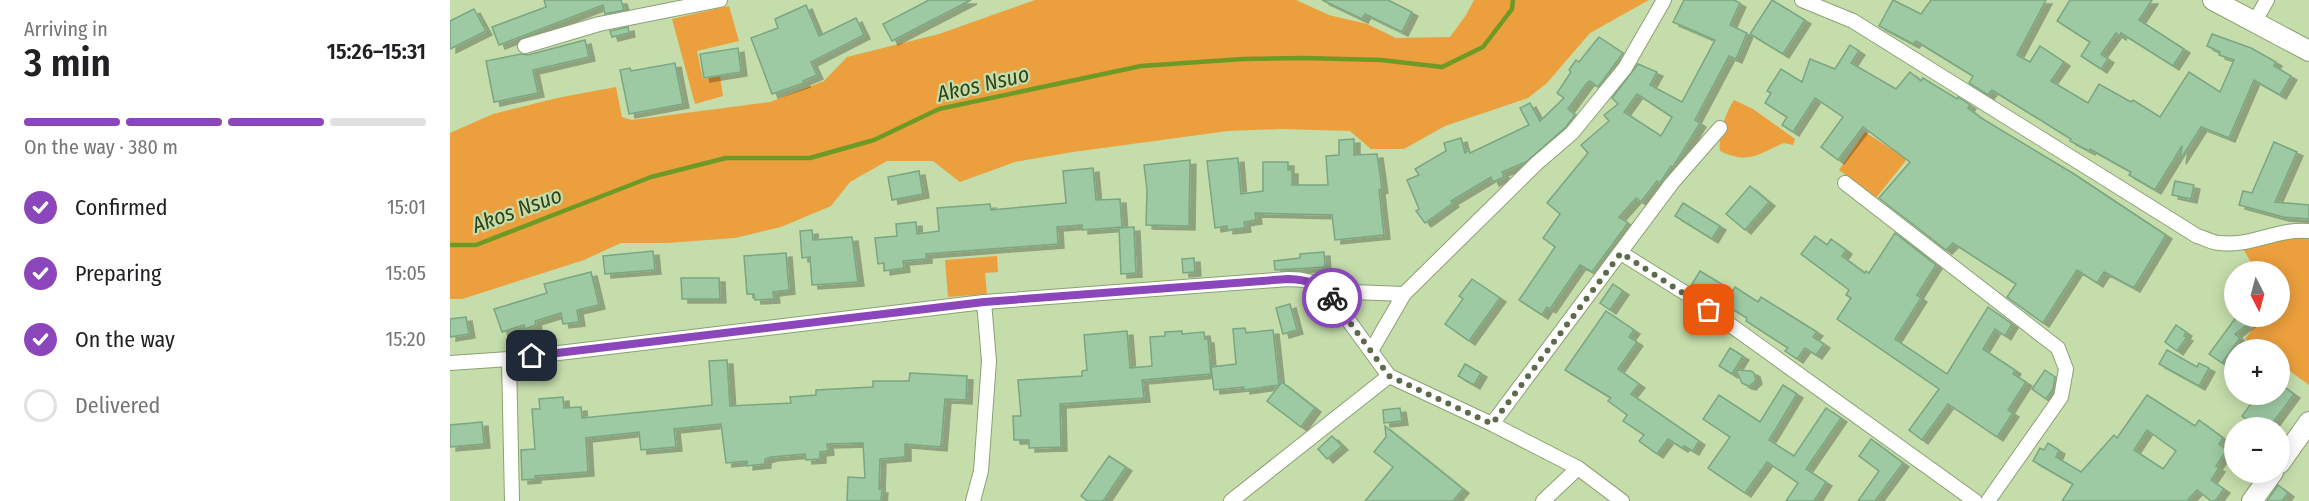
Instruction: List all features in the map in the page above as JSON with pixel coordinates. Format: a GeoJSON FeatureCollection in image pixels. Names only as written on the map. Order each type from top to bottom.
{"type":"FeatureCollection","features":[{"type":"Feature","properties":{"kind":"main road"},"geometry":{"type":"LineString","coordinates":[[2213,0],[2309,51]]}},
{"type":"Feature","properties":{"kind":"main road"},"geometry":{"type":"LineString","coordinates":[[2290,449],[2309,422]]}},
{"type":"Feature","properties":{"kind":"main road"},"geometry":{"type":"LineString","coordinates":[[2252,501],[2265,483]]}},
{"type":"Feature","properties":{"kind":"street"},"geometry":{"type":"LineString","coordinates":[[525,46],[599,24],[720,0]]}},
{"type":"Feature","properties":{"kind":"street"},"geometry":{"type":"LineString","coordinates":[[1371,351],[1404,294],[1537,163],[1572,133],[1625,68],[1664,0]]}},
{"type":"Feature","properties":{"kind":"street"},"geometry":{"type":"LineString","coordinates":[[1802,0],[1853,21],[2198,236],[2218,243],[2240,244],[2281,232],[2309,231]]}},
{"type":"Feature","properties":{"kind":"street"},"geometry":{"type":"LineString","coordinates":[[2255,21],[2267,0]]}},
{"type":"Feature","properties":{"kind":"street"},"geometry":{"type":"LineString","coordinates":[[1492,424],[1672,183],[1720,128]]}},
{"type":"Feature","properties":{"kind":"street"},"geometry":{"type":"LineString","coordinates":[[1845,183],[2058,348],[2066,369],[2061,397],[1988,501]]}},
{"type":"Feature","properties":{"kind":"street"},"geometry":{"type":"LineString","coordinates":[[1621,253],[1690,296],[1975,501]]}},
{"type":"Feature","properties":{"kind":"street"},"geometry":{"type":"LineString","coordinates":[[450,363],[509,359],[984,302],[1304,279],[1327,291],[1389,376],[1492,424],[1578,468],[1622,501]]}},
{"type":"Feature","properties":{"kind":"street"},"geometry":{"type":"LineString","coordinates":[[1327,291],[1404,294]]}},
{"type":"Feature","properties":{"kind":"street"},"geometry":{"type":"LineString","coordinates":[[973,501],[981,471],[989,361],[984,302]]}},
{"type":"Feature","properties":{"kind":"street"},"geometry":{"type":"LineString","coordinates":[[509,359],[512,501]]}},
{"type":"Feature","properties":{"kind":"street"},"geometry":{"type":"LineString","coordinates":[[1231,501],[1389,376]]}},
{"type":"Feature","properties":{"kind":"street"},"geometry":{"type":"LineString","coordinates":[[1543,501],[1578,468]]}},
{"type":"Feature","properties":{"kind":"shaded area"},"geometry":{"type":"Polygon","coordinates":[[[1035,0],[1296,0],[1329,15],[1367,24],[1396,38],[1450,37],[1474,0],[1649,0],[1590,33],[1547,83],[1528,98],[1445,126],[1404,149],[1371,149],[1350,131],[1282,129],[1228,131],[1073,152],[1015,162],[960,182],[933,161],[887,161],[850,182],[831,206],[781,227],[735,238],[667,243],[621,243],[584,260],[462,299],[450,299],[450,133],[493,114],[557,98],[616,87],[622,117],[632,120],[770,102],[824,81],[847,57],[939,34],[1035,0]]]}},
{"type":"Feature","properties":{"kind":"shaded area"},"geometry":{"type":"Polygon","coordinates":[[[729,6],[739,41],[697,51],[703,79],[720,76],[723,96],[695,104],[672,19],[729,6]]]}},
{"type":"Feature","properties":{"kind":"shaded area"},"geometry":{"type":"Polygon","coordinates":[[[1734,100],[1753,109],[1795,139],[1793,145],[1784,143],[1746,158],[1720,151],[1723,124],[1734,100]]]}},
{"type":"Feature","properties":{"kind":"shaded area"},"geometry":{"type":"Polygon","coordinates":[[[1865,132],[1907,159],[1876,198],[1839,170],[1865,132]]]}},
{"type":"Feature","properties":{"kind":"shaded area"},"geometry":{"type":"Polygon","coordinates":[[[2290,235],[2309,235],[2309,385],[2290,371],[2290,339],[2245,339],[2254,327],[2290,327],[2290,261],[2250,261],[2242,247],[2290,235]]]}},
{"type":"Feature","properties":{"kind":"shaded area"},"geometry":{"type":"Polygon","coordinates":[[[997,256],[998,272],[985,273],[987,294],[948,297],[945,260],[997,256]]]}},
{"type":"Feature","properties":{"kind":"building"},"geometry":{"type":"Polygon","coordinates":[[[544,0],[621,0],[624,10],[605,14],[603,5],[499,45],[492,27],[546,7],[544,0]]]}},
{"type":"Feature","properties":{"kind":"building"},"geometry":{"type":"Polygon","coordinates":[[[929,0],[971,0],[892,41],[883,24],[929,0]]]}},
{"type":"Feature","properties":{"kind":"building"},"geometry":{"type":"Polygon","coordinates":[[[1322,0],[1388,0],[1412,12],[1402,32],[1365,14],[1362,19],[1322,0]]]}},
{"type":"Feature","properties":{"kind":"building"},"geometry":{"type":"Polygon","coordinates":[[[1684,0],[1734,0],[1740,3],[1730,25],[1747,33],[1736,59],[1729,56],[1695,120],[1700,123],[1673,167],[1671,166],[1660,183],[1657,181],[1641,202],[1636,198],[1619,217],[1628,223],[1592,272],[1580,265],[1550,309],[1547,307],[1542,315],[1519,300],[1555,247],[1543,238],[1560,214],[1547,203],[1588,153],[1581,145],[1609,121],[1604,115],[1618,104],[1612,98],[1638,64],[1657,72],[1650,85],[1682,102],[1715,40],[1673,22],[1684,0]],[[1637,94],[1624,112],[1661,136],[1672,117],[1637,94]]]}},
{"type":"Feature","properties":{"kind":"building"},"geometry":{"type":"Polygon","coordinates":[[[1772,0],[1805,20],[1783,54],[1750,34],[1772,0]]]}},
{"type":"Feature","properties":{"kind":"building"},"geometry":{"type":"Polygon","coordinates":[[[1893,0],[1921,14],[1931,0],[2046,0],[2017,55],[2030,62],[2040,46],[2064,62],[2051,81],[2088,103],[2099,84],[2131,102],[2133,100],[2160,117],[2189,72],[2220,92],[2234,60],[2219,55],[2220,52],[2207,46],[2212,34],[2251,48],[2276,62],[2274,66],[2291,76],[2280,95],[2254,80],[2229,138],[2201,127],[2180,160],[2182,146],[2155,190],[2129,175],[2131,172],[2090,149],[2089,151],[2070,141],[2071,139],[1992,90],[1988,95],[1969,83],[1973,76],[1916,41],[1913,44],[1879,26],[1893,0]]]}},
{"type":"Feature","properties":{"kind":"building"},"geometry":{"type":"Polygon","coordinates":[[[2070,0],[2152,0],[2139,20],[2184,49],[2173,66],[2121,33],[2120,36],[2116,33],[2101,54],[2108,59],[2101,69],[2081,56],[2090,42],[2057,21],[2070,0]]]}},
{"type":"Feature","properties":{"kind":"building"},"geometry":{"type":"Polygon","coordinates":[[[806,5],[819,36],[856,18],[864,35],[811,62],[817,75],[803,81],[804,83],[772,94],[751,38],[778,28],[775,19],[806,5]]]}},
{"type":"Feature","properties":{"kind":"building"},"geometry":{"type":"Polygon","coordinates":[[[474,9],[486,31],[450,49],[450,21],[474,9]]]}},
{"type":"Feature","properties":{"kind":"building"},"geometry":{"type":"Polygon","coordinates":[[[628,27],[629,33],[612,37],[610,31],[628,27]]]}},
{"type":"Feature","properties":{"kind":"building"},"geometry":{"type":"Polygon","coordinates":[[[1599,37],[1623,53],[1598,87],[1590,81],[1587,83],[1568,109],[1575,115],[1566,127],[1526,162],[1502,172],[1504,177],[1493,182],[1491,177],[1451,201],[1453,203],[1425,223],[1416,211],[1419,209],[1407,180],[1419,175],[1415,169],[1446,151],[1444,143],[1461,138],[1465,153],[1469,150],[1470,153],[1529,125],[1520,108],[1530,103],[1540,121],[1564,98],[1557,93],[1571,72],[1569,70],[1576,60],[1579,62],[1599,37]]]}},
{"type":"Feature","properties":{"kind":"building"},"geometry":{"type":"Polygon","coordinates":[[[585,40],[589,57],[533,70],[538,93],[494,102],[486,61],[521,54],[528,55],[585,40]]]}},
{"type":"Feature","properties":{"kind":"building"},"geometry":{"type":"Polygon","coordinates":[[[1850,45],[1859,51],[1851,63],[1896,89],[1910,72],[1921,81],[1923,78],[1957,99],[1958,97],[1970,105],[1968,108],[1981,118],[2074,174],[2166,235],[2134,288],[2104,272],[2097,283],[2077,270],[2043,323],[2007,297],[2016,284],[1953,243],[1946,250],[1879,198],[1910,162],[1863,127],[1838,160],[1821,147],[1843,117],[1815,98],[1793,132],[1782,125],[1787,117],[1765,103],[1771,93],[1767,91],[1781,69],[1802,82],[1810,59],[1835,69],[1850,45]]]}},
{"type":"Feature","properties":{"kind":"building"},"geometry":{"type":"Polygon","coordinates":[[[738,48],[741,72],[704,78],[700,54],[738,48]]]}},
{"type":"Feature","properties":{"kind":"building"},"geometry":{"type":"Polygon","coordinates":[[[675,63],[683,104],[629,114],[620,70],[630,68],[631,71],[675,63]]]}},
{"type":"Feature","properties":{"kind":"building"},"geometry":{"type":"Polygon","coordinates":[[[1354,139],[1354,155],[1377,154],[1382,189],[1379,190],[1384,235],[1335,240],[1332,215],[1255,213],[1256,220],[1244,222],[1245,228],[1227,230],[1227,226],[1215,228],[1207,161],[1238,158],[1241,194],[1263,191],[1263,162],[1288,162],[1288,170],[1292,170],[1292,185],[1328,185],[1326,156],[1339,155],[1339,140],[1354,139]]]}},
{"type":"Feature","properties":{"kind":"building"},"geometry":{"type":"Polygon","coordinates":[[[2274,142],[2297,152],[2275,202],[2309,205],[2309,219],[2283,217],[2239,205],[2243,191],[2252,193],[2274,142]]]}},
{"type":"Feature","properties":{"kind":"building"},"geometry":{"type":"Polygon","coordinates":[[[1190,160],[1189,226],[1146,225],[1147,190],[1144,165],[1190,160]]]}},
{"type":"Feature","properties":{"kind":"building"},"geometry":{"type":"Polygon","coordinates":[[[1093,168],[1096,200],[1120,199],[1122,227],[1082,230],[1082,225],[1057,227],[1058,244],[926,254],[926,259],[903,261],[904,268],[884,271],[884,263],[878,264],[875,238],[897,236],[896,224],[916,222],[917,234],[939,231],[937,208],[990,204],[991,210],[1066,203],[1063,171],[1093,168]]]}},
{"type":"Feature","properties":{"kind":"building"},"geometry":{"type":"Polygon","coordinates":[[[919,171],[923,194],[892,200],[888,177],[919,171]]]}},
{"type":"Feature","properties":{"kind":"building"},"geometry":{"type":"Polygon","coordinates":[[[2175,181],[2194,185],[2191,199],[2172,195],[2175,181]]]}},
{"type":"Feature","properties":{"kind":"building"},"geometry":{"type":"Polygon","coordinates":[[[1750,186],[1769,202],[1745,230],[1726,214],[1750,186]]]}},
{"type":"Feature","properties":{"kind":"building"},"geometry":{"type":"Polygon","coordinates":[[[1683,203],[1720,226],[1712,239],[1675,216],[1683,203]]]}},
{"type":"Feature","properties":{"kind":"building"},"geometry":{"type":"Polygon","coordinates":[[[1134,227],[1136,273],[1121,274],[1119,228],[1134,227]]]}},
{"type":"Feature","properties":{"kind":"building"},"geometry":{"type":"Polygon","coordinates":[[[812,230],[813,240],[852,237],[858,282],[812,285],[810,257],[802,258],[800,231],[812,230]]]}},
{"type":"Feature","properties":{"kind":"building"},"geometry":{"type":"Polygon","coordinates":[[[1895,233],[1936,265],[1917,295],[1921,298],[1895,339],[1947,374],[1988,307],[2012,324],[2005,336],[1995,329],[1983,349],[2015,370],[2013,374],[2026,382],[2008,410],[2013,413],[1997,437],[1948,404],[1922,440],[1909,430],[1939,389],[1837,319],[1851,298],[1846,295],[1849,290],[1801,254],[1815,236],[1827,245],[1831,239],[1846,250],[1842,256],[1865,273],[1866,271],[1869,273],[1895,233]]]}},
{"type":"Feature","properties":{"kind":"building"},"geometry":{"type":"Polygon","coordinates":[[[653,251],[655,270],[605,274],[603,256],[653,251]]]}},
{"type":"Feature","properties":{"kind":"building"},"geometry":{"type":"Polygon","coordinates":[[[1324,252],[1325,267],[1275,270],[1274,261],[1300,258],[1300,254],[1324,252]]]}},
{"type":"Feature","properties":{"kind":"building"},"geometry":{"type":"Polygon","coordinates":[[[786,253],[789,290],[773,292],[774,299],[755,300],[754,294],[747,294],[744,256],[786,253]]]}},
{"type":"Feature","properties":{"kind":"building"},"geometry":{"type":"Polygon","coordinates":[[[1194,258],[1195,272],[1183,273],[1182,259],[1194,258]]]}},
{"type":"Feature","properties":{"kind":"building"},"geometry":{"type":"Polygon","coordinates":[[[1700,271],[1733,291],[1735,287],[1758,302],[1761,297],[1817,332],[1813,337],[1824,344],[1816,355],[1805,348],[1797,359],[1785,351],[1788,348],[1746,321],[1747,318],[1692,284],[1700,271]]]}},
{"type":"Feature","properties":{"kind":"building"},"geometry":{"type":"Polygon","coordinates":[[[591,272],[599,305],[577,310],[579,322],[563,324],[561,313],[535,321],[536,325],[525,329],[524,325],[502,332],[494,309],[547,293],[544,284],[591,272]]]}},
{"type":"Feature","properties":{"kind":"building"},"geometry":{"type":"Polygon","coordinates":[[[681,278],[719,278],[720,299],[682,299],[681,278]]]}},
{"type":"Feature","properties":{"kind":"building"},"geometry":{"type":"Polygon","coordinates":[[[1472,279],[1500,298],[1469,341],[1445,324],[1463,299],[1459,296],[1472,279]]]}},
{"type":"Feature","properties":{"kind":"building"},"geometry":{"type":"Polygon","coordinates":[[[1613,284],[1623,291],[1610,310],[1600,303],[1613,284]]]}},
{"type":"Feature","properties":{"kind":"building"},"geometry":{"type":"Polygon","coordinates":[[[1290,304],[1297,330],[1283,334],[1276,308],[1290,304]]]}},
{"type":"Feature","properties":{"kind":"building"},"geometry":{"type":"Polygon","coordinates":[[[1606,311],[1634,330],[1629,337],[1637,342],[1618,369],[1639,384],[1631,394],[1699,441],[1693,451],[1684,446],[1682,448],[1668,439],[1657,454],[1639,441],[1644,435],[1623,421],[1627,415],[1608,401],[1611,398],[1565,370],[1606,311]]]}},
{"type":"Feature","properties":{"kind":"building"},"geometry":{"type":"Polygon","coordinates":[[[466,317],[469,334],[450,337],[450,319],[466,317]]]}},
{"type":"Feature","properties":{"kind":"building"},"geometry":{"type":"Polygon","coordinates":[[[2176,325],[2186,332],[2184,336],[2187,337],[2177,351],[2165,342],[2176,325]]]}},
{"type":"Feature","properties":{"kind":"building"},"geometry":{"type":"Polygon","coordinates":[[[2229,327],[2244,327],[2235,334],[2239,339],[2224,339],[2222,363],[2209,354],[2229,327]]]}},
{"type":"Feature","properties":{"kind":"building"},"geometry":{"type":"Polygon","coordinates":[[[1245,328],[1246,333],[1273,330],[1279,385],[1244,390],[1244,387],[1214,390],[1211,367],[1236,364],[1233,329],[1245,328]]]}},
{"type":"Feature","properties":{"kind":"building"},"geometry":{"type":"Polygon","coordinates":[[[1127,331],[1130,368],[1152,366],[1150,337],[1165,336],[1165,332],[1182,331],[1182,334],[1204,332],[1205,339],[1208,339],[1211,374],[1142,380],[1144,398],[1060,404],[1061,447],[1029,448],[1029,440],[1014,440],[1013,416],[1021,416],[1018,380],[1082,376],[1082,371],[1087,370],[1084,335],[1127,331]]]}},
{"type":"Feature","properties":{"kind":"building"},"geometry":{"type":"Polygon","coordinates":[[[1730,348],[1743,356],[1732,374],[1719,366],[1730,348]]]}},
{"type":"Feature","properties":{"kind":"building"},"geometry":{"type":"Polygon","coordinates":[[[2167,350],[2197,367],[2199,363],[2209,368],[2199,386],[2159,364],[2167,350]]]}},
{"type":"Feature","properties":{"kind":"building"},"geometry":{"type":"Polygon","coordinates":[[[727,360],[730,406],[791,403],[790,397],[816,395],[816,390],[873,387],[873,381],[909,381],[910,373],[967,376],[966,400],[945,399],[941,447],[905,444],[905,457],[880,459],[881,501],[847,501],[848,477],[865,478],[863,443],[827,444],[828,451],[820,452],[820,459],[806,460],[805,454],[771,457],[765,459],[765,464],[747,466],[747,461],[726,463],[721,424],[674,429],[676,447],[641,450],[639,432],[586,438],[588,472],[535,476],[535,479],[522,480],[521,450],[535,449],[532,409],[540,409],[539,399],[563,397],[564,408],[581,407],[582,418],[712,405],[709,361],[727,360]]]}},
{"type":"Feature","properties":{"kind":"building"},"geometry":{"type":"Polygon","coordinates":[[[1465,364],[1481,373],[1474,385],[1458,376],[1465,364]]]}},
{"type":"Feature","properties":{"kind":"building"},"geometry":{"type":"Polygon","coordinates":[[[1736,370],[1751,371],[1756,380],[1750,386],[1742,383],[1736,370]]]}},
{"type":"Feature","properties":{"kind":"building"},"geometry":{"type":"Polygon","coordinates":[[[2045,370],[2055,377],[2053,389],[2046,399],[2032,389],[2045,370]]]}},
{"type":"Feature","properties":{"kind":"building"},"geometry":{"type":"Polygon","coordinates":[[[1282,382],[1315,408],[1301,427],[1267,401],[1282,382]]]}},
{"type":"Feature","properties":{"kind":"building"},"geometry":{"type":"Polygon","coordinates":[[[1783,385],[1797,394],[1769,440],[1794,456],[1826,408],[1841,418],[1806,469],[1826,482],[1814,501],[1786,501],[1798,483],[1767,462],[1745,493],[1708,468],[1730,437],[1703,419],[1719,395],[1760,422],[1783,385]]]}},
{"type":"Feature","properties":{"kind":"building"},"geometry":{"type":"Polygon","coordinates":[[[2147,395],[2195,426],[2199,420],[2223,438],[2219,444],[2224,448],[2224,454],[2216,466],[2219,468],[2211,480],[2224,489],[2215,501],[2211,501],[2197,490],[2187,501],[2062,501],[2073,484],[2033,461],[2040,448],[2044,450],[2048,443],[2059,450],[2056,457],[2081,472],[2114,435],[2117,438],[2147,395]],[[2147,430],[2134,450],[2163,469],[2176,451],[2147,430]]]}},
{"type":"Feature","properties":{"kind":"building"},"geometry":{"type":"Polygon","coordinates":[[[2250,405],[2286,405],[2277,417],[2242,416],[2250,405]]]}},
{"type":"Feature","properties":{"kind":"building"},"geometry":{"type":"Polygon","coordinates":[[[1400,408],[1402,421],[1384,423],[1383,410],[1400,408]]]}},
{"type":"Feature","properties":{"kind":"building"},"geometry":{"type":"Polygon","coordinates":[[[482,422],[484,444],[450,447],[450,425],[482,422]]]}},
{"type":"Feature","properties":{"kind":"building"},"geometry":{"type":"Polygon","coordinates":[[[1385,426],[1463,489],[1453,501],[1365,501],[1393,467],[1374,452],[1386,437],[1385,426]]]}},
{"type":"Feature","properties":{"kind":"building"},"geometry":{"type":"Polygon","coordinates":[[[1332,436],[1342,446],[1327,459],[1318,449],[1332,436]]]}},
{"type":"Feature","properties":{"kind":"building"},"geometry":{"type":"Polygon","coordinates":[[[1871,439],[1903,463],[1875,501],[1858,501],[1879,471],[1859,456],[1871,439]]]}},
{"type":"Feature","properties":{"kind":"building"},"geometry":{"type":"Polygon","coordinates":[[[1109,456],[1126,467],[1103,501],[1088,501],[1081,496],[1109,456]]]}},
{"type":"Feature","properties":{"kind":"building"},"geometry":{"type":"Polygon","coordinates":[[[2278,485],[2288,493],[2282,501],[2267,501],[2278,485]]]}},
{"type":"Feature","properties":{"kind":"waterway","name":"Akos Nsuo"},"geometry":{"type":"LineString","coordinates":[[450,245],[476,245],[651,177],[726,158],[810,158],[874,140],[939,109],[1141,66],[1243,59],[1304,58],[1381,60],[1442,67],[1483,47],[1512,9],[1513,0]]}},
{"type":"Feature","properties":{"kind":"way so far"},"geometry":{"type":"LineString","coordinates":[[1332,298],[1389,376],[1492,424],[1621,253],[1709,310]]}},
{"type":"Feature","properties":{"kind":"route"},"geometry":{"type":"LineString","coordinates":[[532,356],[984,302],[1288,279],[1304,279],[1319,285],[1332,298]]}}]}
